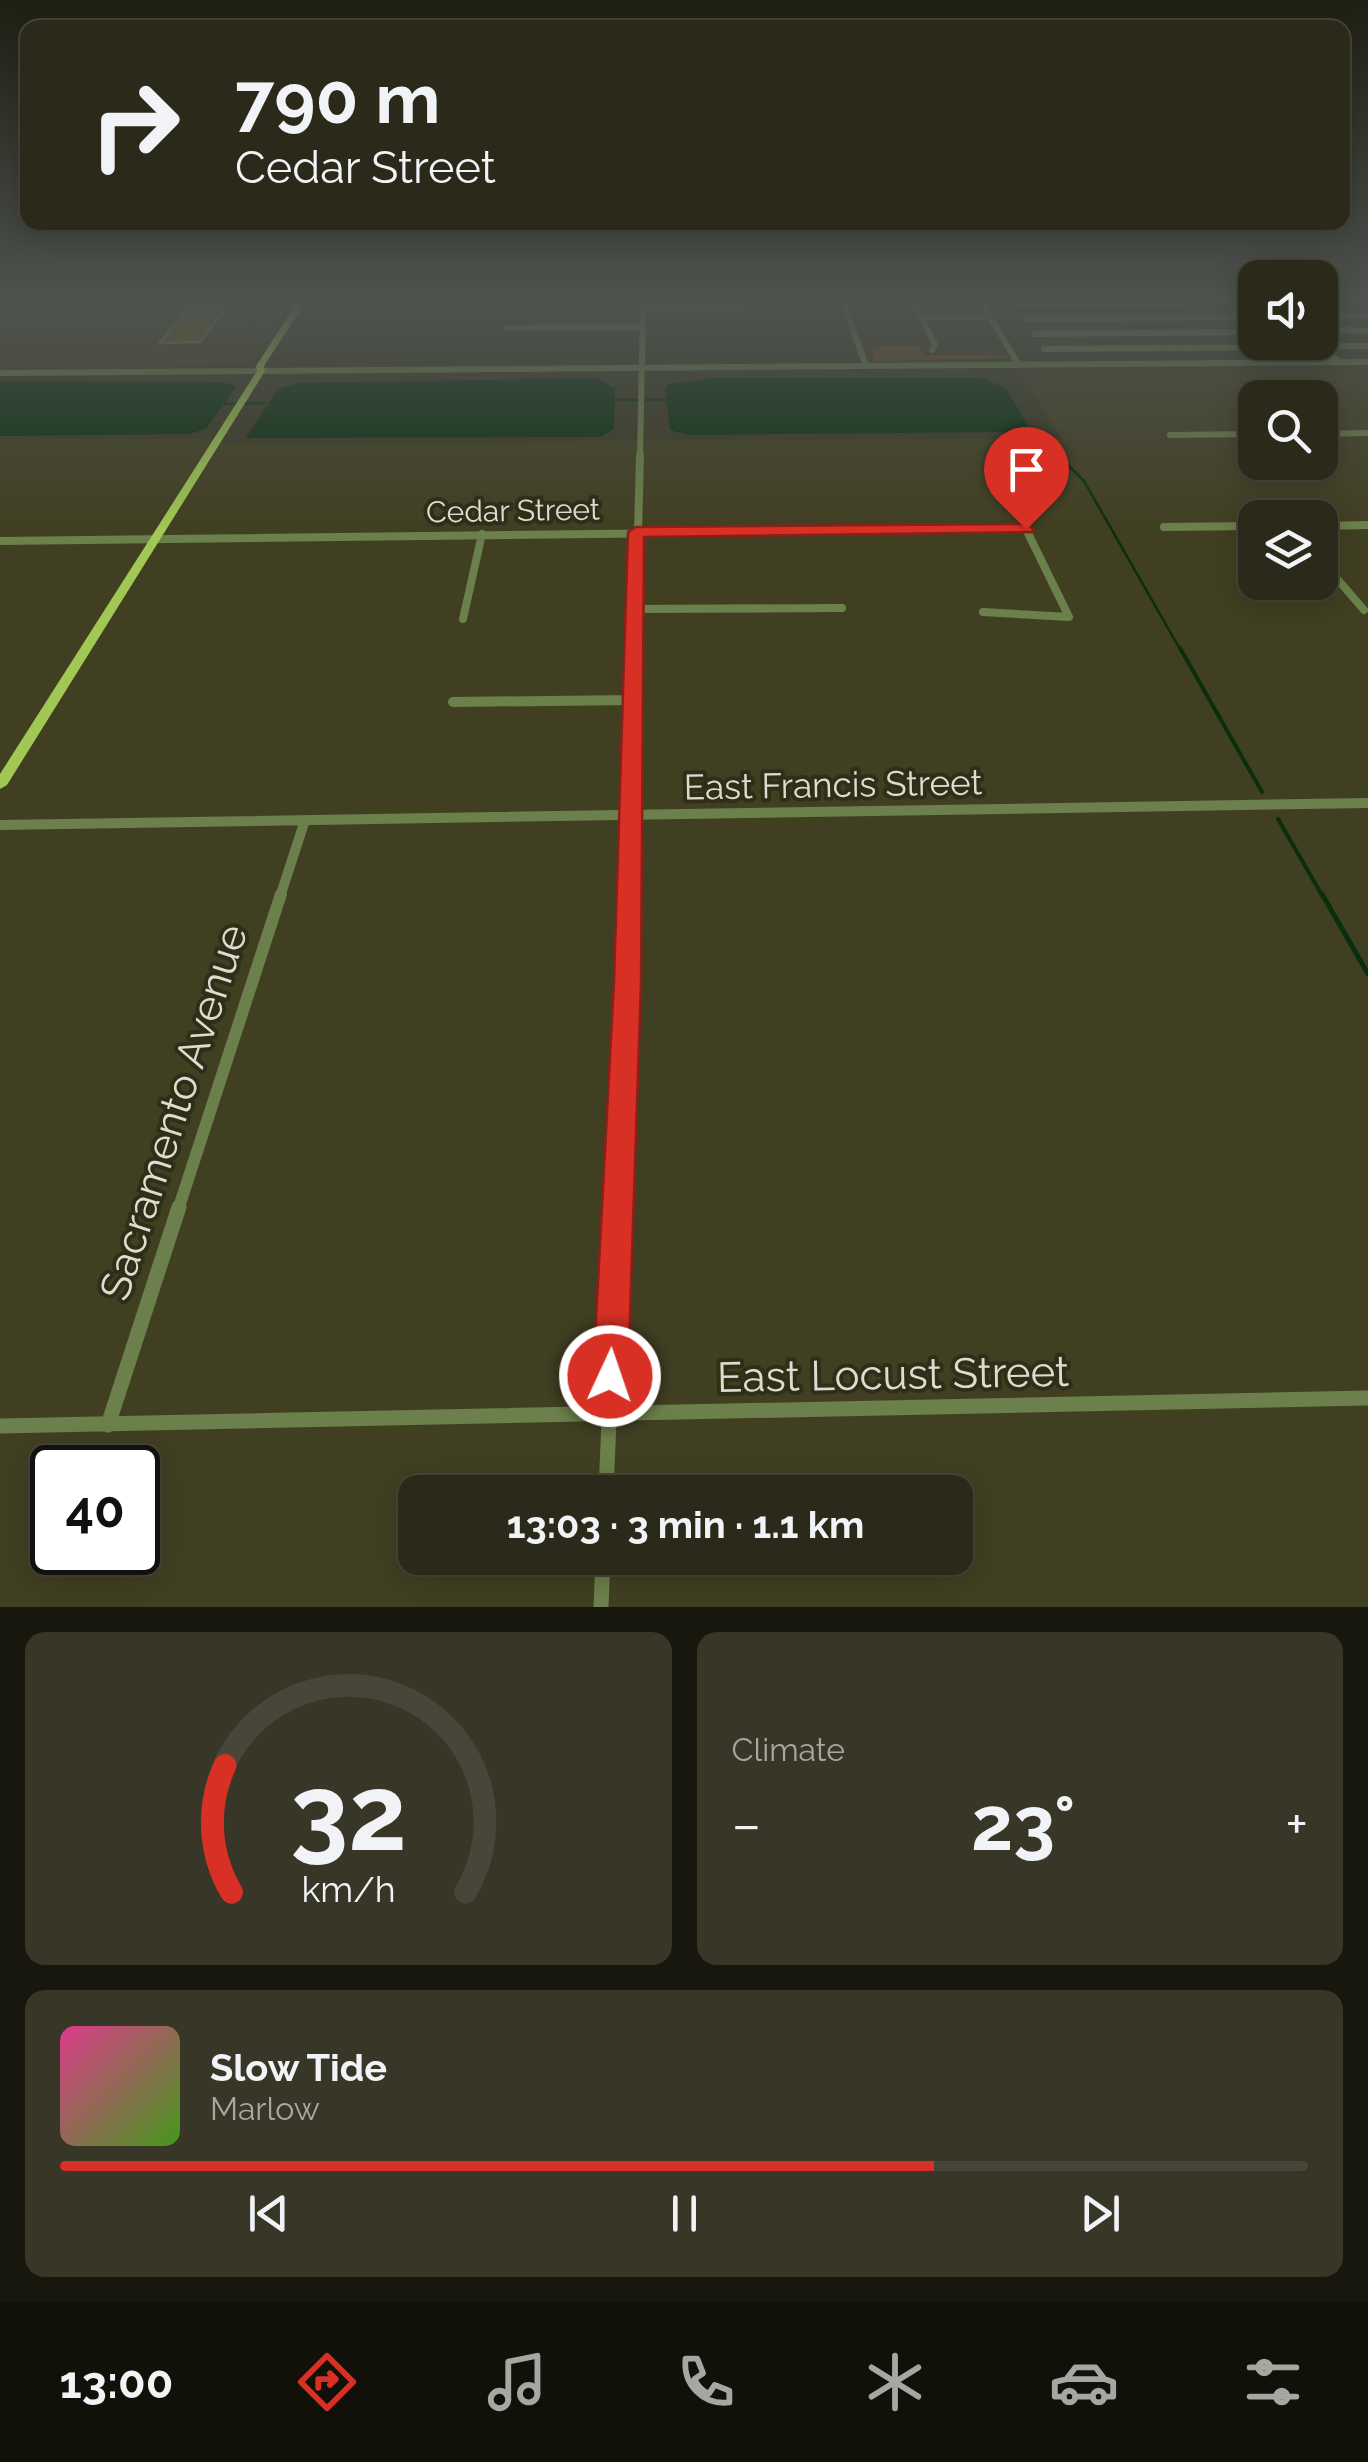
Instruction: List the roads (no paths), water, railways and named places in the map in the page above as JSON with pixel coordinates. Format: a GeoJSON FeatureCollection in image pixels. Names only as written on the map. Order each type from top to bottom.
{"type":"FeatureCollection","features":[{"type":"Feature","properties":{"kind":"main road"},"geometry":{"type":"LineString","coordinates":[[0,785],[257,379]]}},
{"type":"Feature","properties":{"kind":"street"},"geometry":{"type":"LineString","coordinates":[[606,1475],[628,982],[636,532],[644,379]]}},
{"type":"Feature","properties":{"kind":"street"},"geometry":{"type":"LineString","coordinates":[[1170,435],[1238,434]]}},
{"type":"Feature","properties":{"kind":"street"},"geometry":{"type":"LineString","coordinates":[[1338,434],[1368,434]]}},
{"type":"Feature","properties":{"kind":"street"},"geometry":{"type":"LineString","coordinates":[[1338,526],[1368,525]]}},
{"type":"Feature","properties":{"kind":"street"},"geometry":{"type":"LineString","coordinates":[[1164,527],[1238,526]]}},
{"type":"Feature","properties":{"kind":"street","name":"Cedar Street"},"geometry":{"type":"LineString","coordinates":[[0,540],[1026,529],[1069,617],[983,612]]}},
{"type":"Feature","properties":{"kind":"street"},"geometry":{"type":"LineString","coordinates":[[463,618],[482,534]]}},
{"type":"Feature","properties":{"kind":"street"},"geometry":{"type":"LineString","coordinates":[[1338,580],[1364,610]]}},
{"type":"Feature","properties":{"kind":"street"},"geometry":{"type":"LineString","coordinates":[[634,610],[842,608]]}},
{"type":"Feature","properties":{"kind":"street"},"geometry":{"type":"LineString","coordinates":[[452,702],[632,700]]}},
{"type":"Feature","properties":{"kind":"street","name":"East Francis Street"},"geometry":{"type":"LineString","coordinates":[[0,825],[1368,803]]}},
{"type":"Feature","properties":{"kind":"street","name":"Sacramento Avenue"},"geometry":{"type":"LineString","coordinates":[[108,1425],[305,820]]}},
{"type":"Feature","properties":{"kind":"street","name":"East Locust Street"},"geometry":{"type":"LineString","coordinates":[[0,1426],[1368,1398]]}},
{"type":"Feature","properties":{"kind":"street"},"geometry":{"type":"LineString","coordinates":[[601,1607],[602,1575]]}},
{"type":"Feature","properties":{"kind":"waterway"},"geometry":{"type":"LineString","coordinates":[[614,400],[666,400]]}},
{"type":"Feature","properties":{"kind":"waterway"},"geometry":{"type":"LineString","coordinates":[[224,404],[265,403]]}},
{"type":"Feature","properties":{"kind":"waterway"},"geometry":{"type":"LineString","coordinates":[[1024,438],[1066,463],[1084,481],[1181,651]]}},
{"type":"Feature","properties":{"kind":"waterway"},"geometry":{"type":"LineString","coordinates":[[1180,648],[1262,792]]}},
{"type":"Feature","properties":{"kind":"waterway"},"geometry":{"type":"LineString","coordinates":[[1278,819],[1323,897]]}},
{"type":"Feature","properties":{"kind":"waterway"},"geometry":{"type":"LineString","coordinates":[[1322,894],[1368,974]]}}]}
